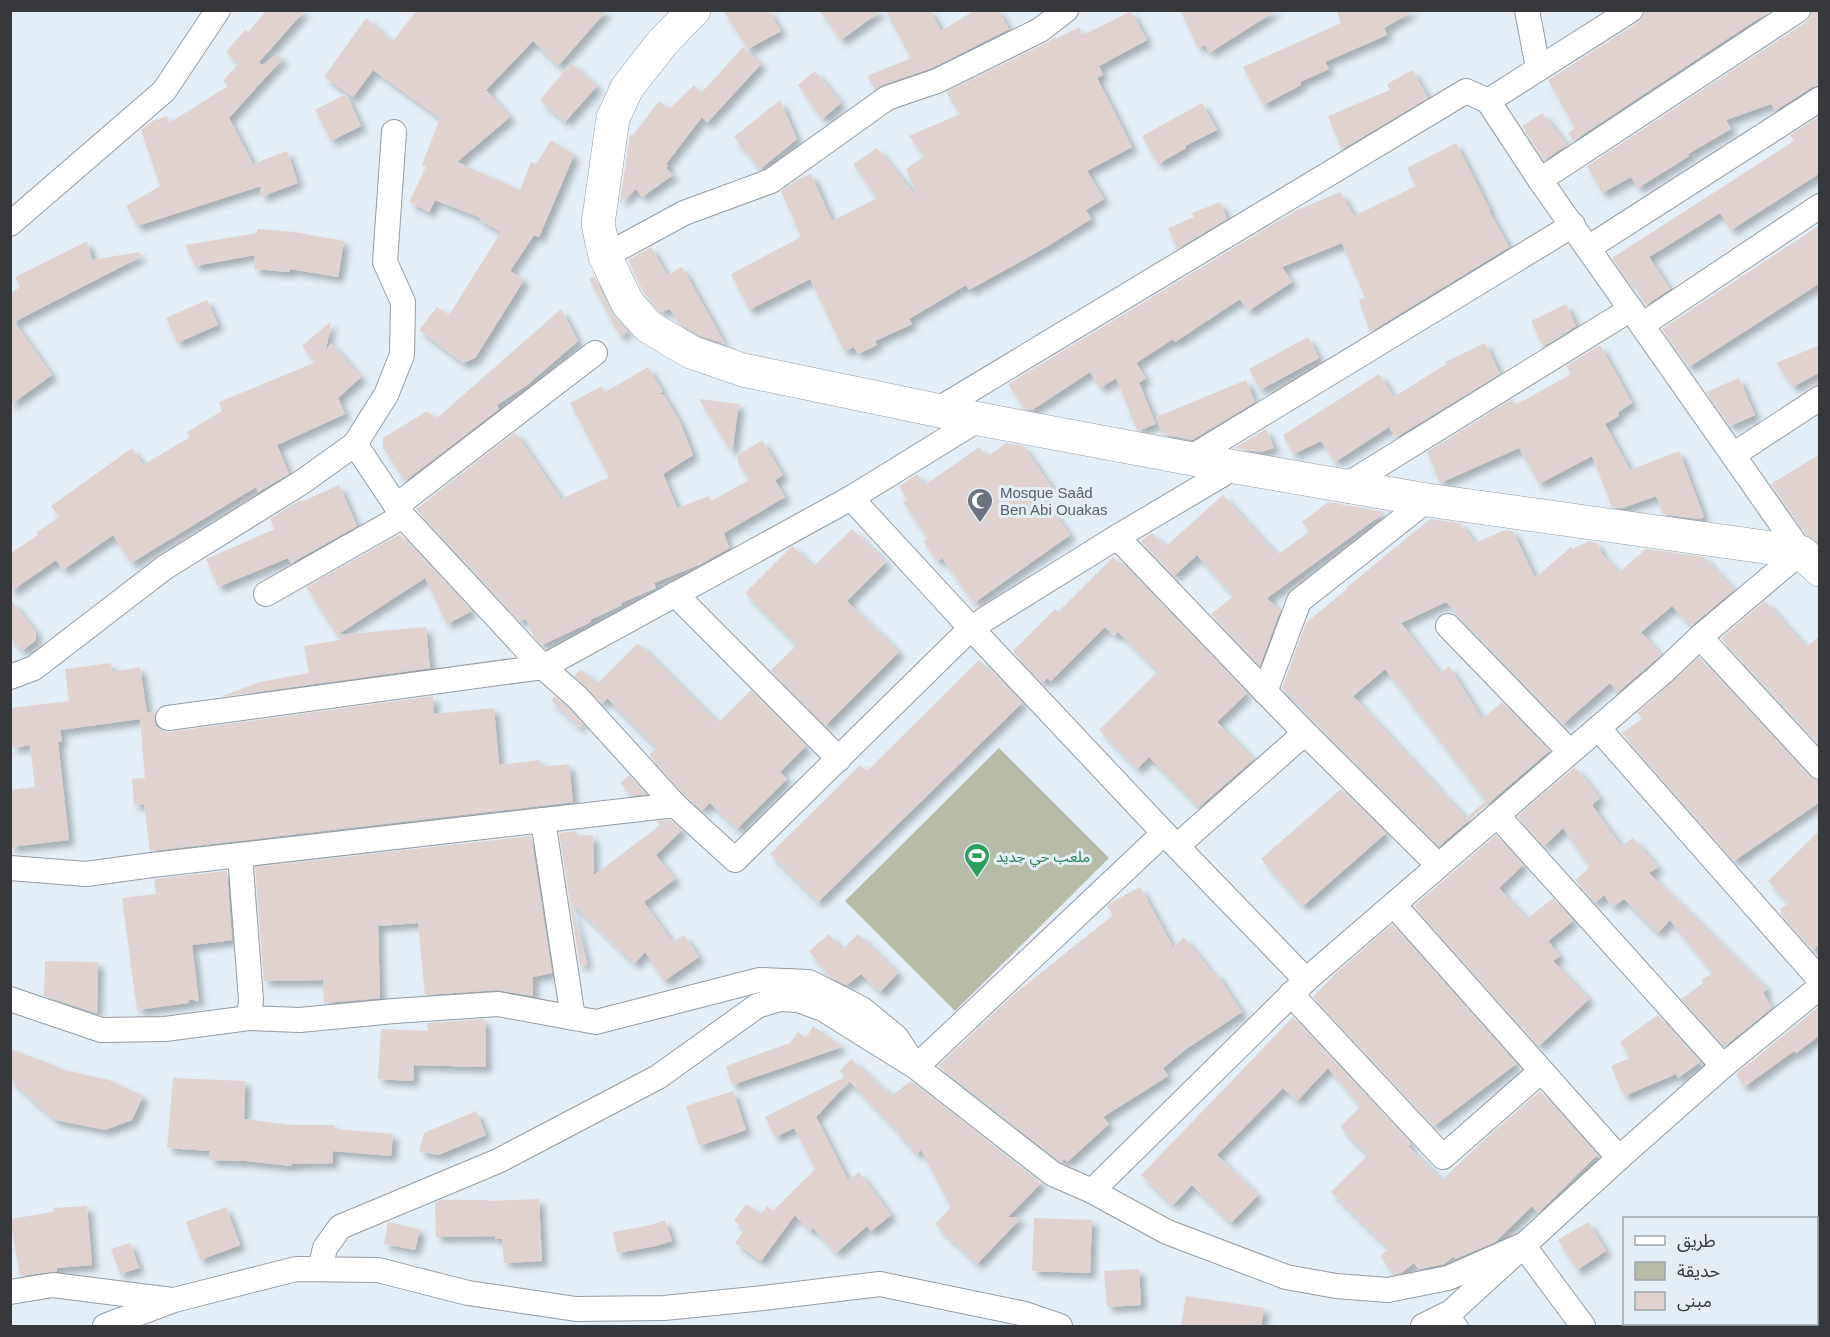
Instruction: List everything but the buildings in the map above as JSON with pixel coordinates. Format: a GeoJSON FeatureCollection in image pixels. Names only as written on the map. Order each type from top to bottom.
{"type":"FeatureCollection","features":[{"type":"Feature","properties":{"kind":"street"},"geometry":{"type":"LineString","coordinates":[[10,224],[164,91],[218,10]]}},
{"type":"Feature","properties":{"kind":"street"},"geometry":{"type":"LineString","coordinates":[[694,10],[662,43],[627,88],[613,118],[598,224],[605,256],[628,304],[649,327],[691,352],[743,370],[979,419],[1345,486],[1810,561]]}},
{"type":"Feature","properties":{"kind":"street"},"geometry":{"type":"LineString","coordinates":[[605,256],[684,213],[771,181],[888,98],[947,76],[1040,30],[1066,10]]}},
{"type":"Feature","properties":{"kind":"street"},"geometry":{"type":"LineString","coordinates":[[1527,10],[1538,68]]}},
{"type":"Feature","properties":{"kind":"street"},"geometry":{"type":"LineString","coordinates":[[1488,101],[1631,10]]}},
{"type":"Feature","properties":{"kind":"street"},"geometry":{"type":"LineString","coordinates":[[1540,180],[1798,10]]}},
{"type":"Feature","properties":{"kind":"street"},"geometry":{"type":"LineString","coordinates":[[937,410],[1466,91],[1488,101],[1540,180],[1810,561]]}},
{"type":"Feature","properties":{"kind":"street"},"geometry":{"type":"LineString","coordinates":[[1588,248],[1820,99]]}},
{"type":"Feature","properties":{"kind":"street"},"geometry":{"type":"LineString","coordinates":[[10,677],[34,668],[164,568],[302,482],[355,444],[386,396],[402,355],[403,302],[385,262],[394,132]]}},
{"type":"Feature","properties":{"kind":"street"},"geometry":{"type":"LineString","coordinates":[[1345,486],[1637,317],[1820,206]]}},
{"type":"Feature","properties":{"kind":"street"},"geometry":{"type":"LineString","coordinates":[[1190,458],[1573,225]]}},
{"type":"Feature","properties":{"kind":"street"},"geometry":{"type":"LineString","coordinates":[[266,594],[400,511],[595,353]]}},
{"type":"Feature","properties":{"kind":"street"},"geometry":{"type":"LineString","coordinates":[[1733,454],[1820,398]]}},
{"type":"Feature","properties":{"kind":"street"},"geometry":{"type":"LineString","coordinates":[[168,718],[543,667],[851,498],[979,419]]}},
{"type":"Feature","properties":{"kind":"street"},"geometry":{"type":"LineString","coordinates":[[355,444],[400,511],[543,667],[578,698],[675,805],[735,860],[971,628],[1117,537],[1236,467]]}},
{"type":"Feature","properties":{"kind":"street"},"geometry":{"type":"LineString","coordinates":[[851,498],[1170,840],[1299,987],[1443,1157],[1541,1071]]}},
{"type":"Feature","properties":{"kind":"street"},"geometry":{"type":"LineString","coordinates":[[1265,692],[1299,601],[1427,500]]}},
{"type":"Feature","properties":{"kind":"street"},"geometry":{"type":"LineString","coordinates":[[1117,537],[1305,733],[1438,865]]}},
{"type":"Feature","properties":{"kind":"street"},"geometry":{"type":"LineString","coordinates":[[1092,1191],[1299,987],[1438,865],[1700,637],[1810,561]]}},
{"type":"Feature","properties":{"kind":"street"},"geometry":{"type":"LineString","coordinates":[[675,594],[838,759]]}},
{"type":"Feature","properties":{"kind":"street"},"geometry":{"type":"LineString","coordinates":[[1448,626],[1570,752]]}},
{"type":"Feature","properties":{"kind":"street"},"geometry":{"type":"LineString","coordinates":[[1700,637],[1820,767]]}},
{"type":"Feature","properties":{"kind":"street"},"geometry":{"type":"LineString","coordinates":[[1598,728],[1820,980]]}},
{"type":"Feature","properties":{"kind":"street"},"geometry":{"type":"LineString","coordinates":[[916,1067],[1170,840],[1305,733]]}},
{"type":"Feature","properties":{"kind":"street"},"geometry":{"type":"LineString","coordinates":[[10,868],[86,874],[675,805]]}},
{"type":"Feature","properties":{"kind":"street"},"geometry":{"type":"LineString","coordinates":[[1497,815],[1723,1065]]}},
{"type":"Feature","properties":{"kind":"street"},"geometry":{"type":"LineString","coordinates":[[543,820],[573,1018]]}},
{"type":"Feature","properties":{"kind":"street"},"geometry":{"type":"LineString","coordinates":[[240,855],[251,1000],[249,1018]]}},
{"type":"Feature","properties":{"kind":"street"},"geometry":{"type":"LineString","coordinates":[[1394,905],[1619,1158]]}},
{"type":"Feature","properties":{"kind":"street"},"geometry":{"type":"LineString","coordinates":[[10,999],[101,1030],[165,1029],[249,1018],[300,1020],[498,1004],[596,1022],[759,980],[809,982],[862,1009],[896,1036],[916,1067]]}},
{"type":"Feature","properties":{"kind":"street"},"geometry":{"type":"LineString","coordinates":[[1423,1326],[1451,1322],[1523,1245],[1723,1065],[1820,987]]}},
{"type":"Feature","properties":{"kind":"street"},"geometry":{"type":"LineString","coordinates":[[320,1269],[326,1248],[340,1227],[498,1161],[658,1077],[757,1006],[779,999],[798,1000],[823,1009],[916,1067],[1053,1174],[1092,1191],[1167,1232],[1286,1277],[1336,1286],[1388,1290],[1448,1278],[1523,1245]]}},
{"type":"Feature","properties":{"kind":"street"},"geometry":{"type":"LineString","coordinates":[[1523,1245],[1583,1326]]}},
{"type":"Feature","properties":{"kind":"street"},"geometry":{"type":"LineString","coordinates":[[105,1326],[174,1300],[296,1269],[378,1270],[581,1318],[880,1284],[1025,1314],[1060,1326]]}},
{"type":"Feature","properties":{"kind":"street"},"geometry":{"type":"LineString","coordinates":[[10,1292],[53,1286],[174,1300]]}},
{"type":"Feature","properties":{"kind":"green space","name":"ملعب حي جديد"},"geometry":{"type":"Polygon","coordinates":[[[999,748],[1109,858],[955,1011],[845,901],[999,748]]]}},
{"type":"Feature","properties":{"kind":"place","name":"Mosque Saâd Ben Abi Ouakas"},"geometry":{"type":"Point","coordinates":[980,524]}},
{"type":"Feature","properties":{"kind":"place","name":"ملعب حي جديد"},"geometry":{"type":"Point","coordinates":[977,879]}}]}
